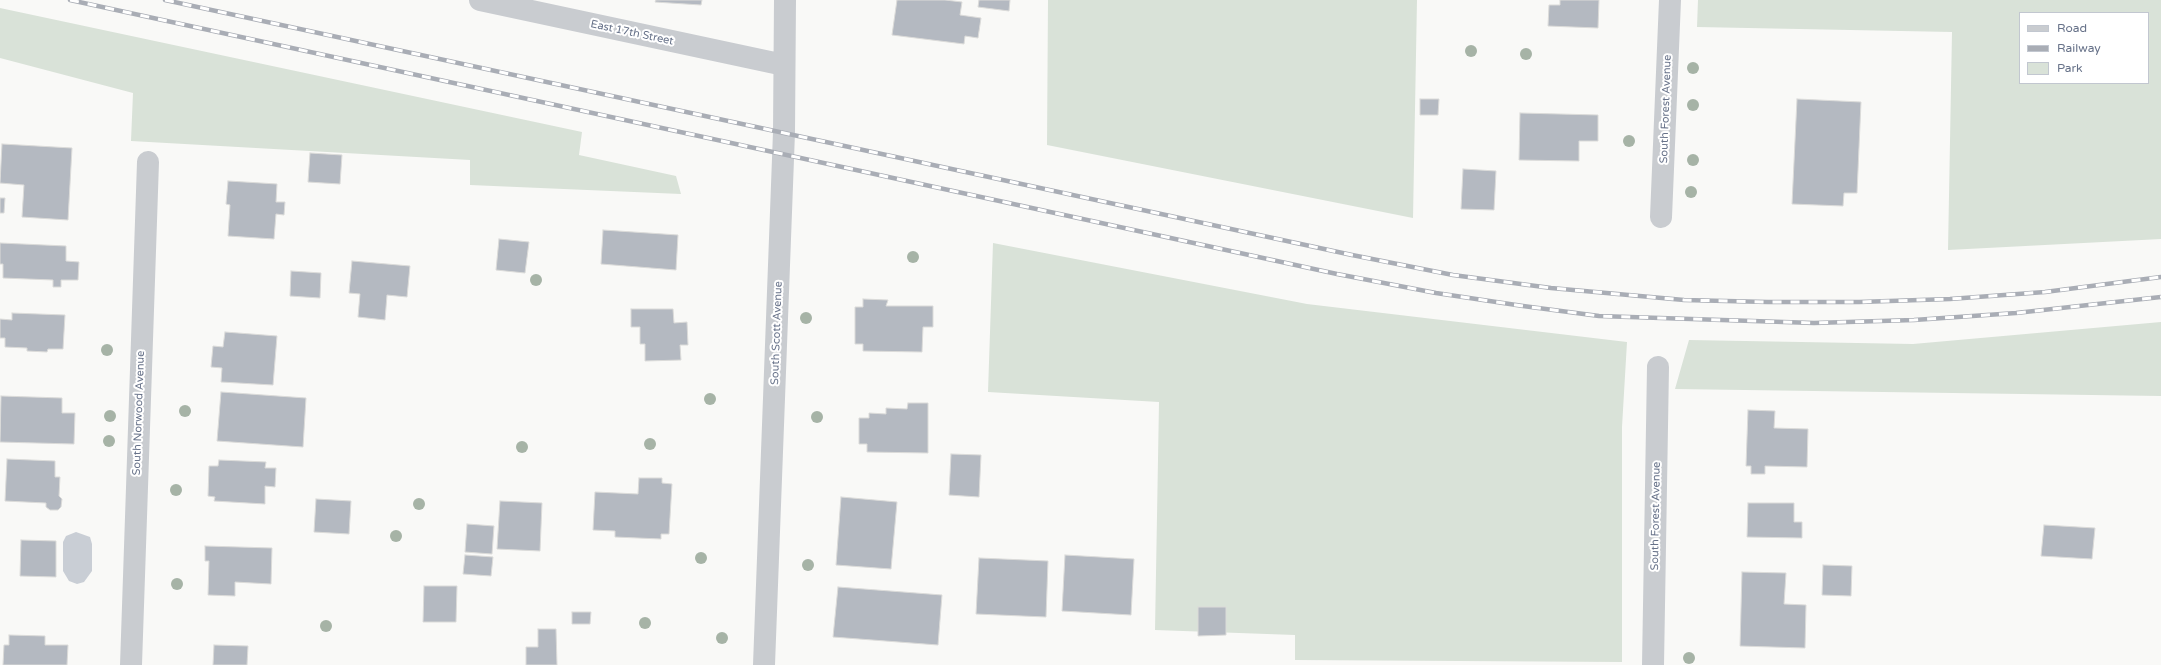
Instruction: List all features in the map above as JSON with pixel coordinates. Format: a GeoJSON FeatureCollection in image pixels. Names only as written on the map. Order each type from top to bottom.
{"type":"FeatureCollection","features":[{"type":"Feature","properties":{"kind":"street","name":"East 17th Street"},"geometry":{"type":"LineString","coordinates":[[480,0],[784,65]]}},
{"type":"Feature","properties":{"kind":"street","name":"South Scott Avenue"},"geometry":{"type":"LineString","coordinates":[[764,665],[784,147],[785,0]]}},
{"type":"Feature","properties":{"kind":"street","name":"South Forest Avenue"},"geometry":{"type":"LineString","coordinates":[[1661,217],[1670,0]]}},
{"type":"Feature","properties":{"kind":"street","name":"South Norwood Avenue"},"geometry":{"type":"LineString","coordinates":[[131,665],[148,162]]}},
{"type":"Feature","properties":{"kind":"street","name":"South Forest Avenue"},"geometry":{"type":"LineString","coordinates":[[1653,665],[1658,367]]}},
{"type":"Feature","properties":{"kind":"green space"},"geometry":{"type":"Polygon","coordinates":[[[1048,0],[1417,0],[1413,218],[1047,145],[1048,0]]]}},
{"type":"Feature","properties":{"kind":"green space"},"geometry":{"type":"Polygon","coordinates":[[[1698,0],[2161,0],[2161,239],[1948,250],[1952,32],[1697,27],[1698,0]]]}},
{"type":"Feature","properties":{"kind":"green space"},"geometry":{"type":"Polygon","coordinates":[[[0,8],[582,132],[579,155],[676,176],[681,194],[470,185],[470,160],[131,141],[133,93],[0,58],[0,8]]]}},
{"type":"Feature","properties":{"kind":"green space"},"geometry":{"type":"Polygon","coordinates":[[[993,243],[1307,304],[1627,342],[1622,427],[1622,662],[1295,660],[1295,635],[1155,630],[1159,402],[988,392],[993,243]]]}},
{"type":"Feature","properties":{"kind":"green space"},"geometry":{"type":"Polygon","coordinates":[[[2161,322],[2161,396],[1675,389],[1689,340],[1913,344],[2161,322]]]}},
{"type":"Feature","properties":{"kind":"shaded area"},"geometry":{"type":"Polygon","coordinates":[[[76,532],[90,537],[92,544],[92,571],[84,582],[77,584],[69,581],[63,571],[63,542],[66,536],[76,532]]]}},
{"type":"Feature","properties":{"kind":"building"},"geometry":{"type":"Polygon","coordinates":[[[656,0],[702,0],[701,5],[655,2],[656,0]]]}},
{"type":"Feature","properties":{"kind":"building"},"geometry":{"type":"Polygon","coordinates":[[[897,0],[945,0],[962,2],[960,15],[981,18],[978,38],[965,36],[964,44],[892,35],[897,0]]]}},
{"type":"Feature","properties":{"kind":"building"},"geometry":{"type":"Polygon","coordinates":[[[979,0],[1010,0],[1009,11],[978,7],[979,0]]]}},
{"type":"Feature","properties":{"kind":"building"},"geometry":{"type":"Polygon","coordinates":[[[1560,0],[1599,0],[1598,28],[1548,26],[1549,5],[1560,5],[1560,0]]]}},
{"type":"Feature","properties":{"kind":"building"},"geometry":{"type":"Polygon","coordinates":[[[1420,99],[1439,99],[1438,115],[1420,115],[1420,99]]]}},
{"type":"Feature","properties":{"kind":"building"},"geometry":{"type":"Polygon","coordinates":[[[1797,99],[1861,102],[1857,193],[1844,193],[1843,206],[1792,204],[1797,99]]]}},
{"type":"Feature","properties":{"kind":"building"},"geometry":{"type":"Polygon","coordinates":[[[1520,113],[1598,115],[1598,141],[1579,141],[1579,161],[1519,160],[1520,113]]]}},
{"type":"Feature","properties":{"kind":"building"},"geometry":{"type":"Polygon","coordinates":[[[2,144],[72,148],[68,220],[22,217],[24,185],[0,183],[2,144]]]}},
{"type":"Feature","properties":{"kind":"building"},"geometry":{"type":"Polygon","coordinates":[[[310,153],[342,155],[340,184],[308,182],[310,153]]]}},
{"type":"Feature","properties":{"kind":"building"},"geometry":{"type":"Polygon","coordinates":[[[1463,169],[1496,171],[1494,210],[1461,209],[1463,169]]]}},
{"type":"Feature","properties":{"kind":"building"},"geometry":{"type":"Polygon","coordinates":[[[228,181],[277,184],[276,202],[285,202],[284,215],[276,214],[274,239],[228,236],[230,205],[226,204],[228,181]]]}},
{"type":"Feature","properties":{"kind":"building"},"geometry":{"type":"Polygon","coordinates":[[[0,198],[5,198],[4,213],[0,213],[0,198]]]}},
{"type":"Feature","properties":{"kind":"building"},"geometry":{"type":"Polygon","coordinates":[[[603,230],[678,235],[676,270],[601,264],[603,230]]]}},
{"type":"Feature","properties":{"kind":"building"},"geometry":{"type":"Polygon","coordinates":[[[499,239],[529,242],[525,273],[496,270],[499,239]]]}},
{"type":"Feature","properties":{"kind":"building"},"geometry":{"type":"Polygon","coordinates":[[[0,243],[66,246],[66,261],[79,262],[78,280],[61,280],[61,287],[53,287],[53,280],[3,278],[3,264],[0,264],[0,243]]]}},
{"type":"Feature","properties":{"kind":"building"},"geometry":{"type":"Polygon","coordinates":[[[352,261],[410,266],[407,297],[387,295],[385,320],[358,317],[360,294],[349,293],[352,261]]]}},
{"type":"Feature","properties":{"kind":"building"},"geometry":{"type":"Polygon","coordinates":[[[291,271],[321,273],[320,298],[290,296],[291,271]]]}},
{"type":"Feature","properties":{"kind":"building"},"geometry":{"type":"Polygon","coordinates":[[[863,299],[888,300],[886,306],[933,306],[933,327],[923,327],[922,352],[863,351],[863,344],[855,344],[855,307],[863,307],[863,299]]]}},
{"type":"Feature","properties":{"kind":"building"},"geometry":{"type":"Polygon","coordinates":[[[631,309],[673,309],[674,323],[687,322],[688,345],[680,345],[681,360],[645,361],[645,344],[640,344],[640,327],[631,327],[631,309]]]}},
{"type":"Feature","properties":{"kind":"building"},"geometry":{"type":"Polygon","coordinates":[[[12,313],[65,315],[63,349],[48,349],[47,352],[27,351],[27,348],[5,347],[5,338],[0,338],[0,319],[12,320],[12,313]]]}},
{"type":"Feature","properties":{"kind":"building"},"geometry":{"type":"Polygon","coordinates":[[[225,332],[277,336],[273,385],[221,382],[222,368],[211,367],[213,346],[223,347],[225,332]]]}},
{"type":"Feature","properties":{"kind":"building"},"geometry":{"type":"Polygon","coordinates":[[[221,392],[306,398],[303,447],[217,441],[221,392]]]}},
{"type":"Feature","properties":{"kind":"building"},"geometry":{"type":"Polygon","coordinates":[[[1,396],[62,398],[62,413],[75,413],[74,444],[0,442],[1,396]]]}},
{"type":"Feature","properties":{"kind":"building"},"geometry":{"type":"Polygon","coordinates":[[[908,403],[928,403],[928,453],[867,452],[867,444],[859,444],[859,418],[869,418],[869,413],[886,414],[886,408],[907,409],[908,403]]]}},
{"type":"Feature","properties":{"kind":"building"},"geometry":{"type":"Polygon","coordinates":[[[1748,410],[1775,411],[1774,428],[1808,429],[1807,467],[1765,466],[1765,474],[1751,474],[1751,466],[1746,466],[1748,410]]]}},
{"type":"Feature","properties":{"kind":"building"},"geometry":{"type":"Polygon","coordinates":[[[951,454],[981,455],[979,497],[949,495],[951,454]]]}},
{"type":"Feature","properties":{"kind":"building"},"geometry":{"type":"Polygon","coordinates":[[[7,459],[55,461],[55,477],[60,477],[59,496],[62,499],[61,507],[58,510],[50,510],[46,507],[46,503],[5,501],[7,459]]]}},
{"type":"Feature","properties":{"kind":"building"},"geometry":{"type":"Polygon","coordinates":[[[219,460],[266,462],[265,468],[276,468],[275,487],[265,486],[265,504],[214,501],[215,497],[208,496],[209,466],[218,466],[219,460]]]}},
{"type":"Feature","properties":{"kind":"building"},"geometry":{"type":"Polygon","coordinates":[[[639,478],[662,478],[662,483],[672,484],[669,534],[661,534],[661,539],[615,537],[615,531],[593,530],[595,492],[638,494],[639,478]]]}},
{"type":"Feature","properties":{"kind":"building"},"geometry":{"type":"Polygon","coordinates":[[[841,497],[897,502],[891,569],[836,565],[841,497]]]}},
{"type":"Feature","properties":{"kind":"building"},"geometry":{"type":"Polygon","coordinates":[[[316,499],[351,501],[349,534],[314,532],[316,499]]]}},
{"type":"Feature","properties":{"kind":"building"},"geometry":{"type":"Polygon","coordinates":[[[500,501],[542,503],[540,551],[497,549],[500,501]]]}},
{"type":"Feature","properties":{"kind":"building"},"geometry":{"type":"Polygon","coordinates":[[[1748,503],[1794,503],[1794,522],[1802,522],[1802,538],[1747,537],[1748,503]]]}},
{"type":"Feature","properties":{"kind":"building"},"geometry":{"type":"Polygon","coordinates":[[[467,524],[494,526],[492,554],[465,552],[467,524]]]}},
{"type":"Feature","properties":{"kind":"building"},"geometry":{"type":"Polygon","coordinates":[[[2044,525],[2095,528],[2092,559],[2041,556],[2044,525]]]}},
{"type":"Feature","properties":{"kind":"building"},"geometry":{"type":"Polygon","coordinates":[[[21,540],[56,541],[56,577],[20,576],[21,540]]]}},
{"type":"Feature","properties":{"kind":"building"},"geometry":{"type":"Polygon","coordinates":[[[205,546],[272,548],[271,584],[235,582],[235,596],[208,595],[209,561],[205,561],[205,546]]]}},
{"type":"Feature","properties":{"kind":"building"},"geometry":{"type":"Polygon","coordinates":[[[465,555],[493,557],[491,576],[463,574],[465,555]]]}},
{"type":"Feature","properties":{"kind":"building"},"geometry":{"type":"Polygon","coordinates":[[[1065,555],[1134,559],[1131,615],[1062,611],[1065,555]]]}},
{"type":"Feature","properties":{"kind":"building"},"geometry":{"type":"Polygon","coordinates":[[[979,558],[1048,561],[1046,617],[976,614],[979,558]]]}},
{"type":"Feature","properties":{"kind":"building"},"geometry":{"type":"Polygon","coordinates":[[[1823,565],[1852,566],[1851,596],[1822,595],[1823,565]]]}},
{"type":"Feature","properties":{"kind":"building"},"geometry":{"type":"Polygon","coordinates":[[[1742,572],[1786,573],[1784,604],[1806,605],[1805,648],[1740,646],[1742,572]]]}},
{"type":"Feature","properties":{"kind":"building"},"geometry":{"type":"Polygon","coordinates":[[[424,586],[457,586],[456,622],[423,622],[424,586]]]}},
{"type":"Feature","properties":{"kind":"building"},"geometry":{"type":"Polygon","coordinates":[[[838,587],[942,595],[938,645],[833,637],[838,587]]]}},
{"type":"Feature","properties":{"kind":"building"},"geometry":{"type":"Polygon","coordinates":[[[1198,607],[1226,607],[1226,635],[1198,636],[1198,607]]]}},
{"type":"Feature","properties":{"kind":"building"},"geometry":{"type":"Polygon","coordinates":[[[572,612],[591,612],[590,624],[572,624],[572,612]]]}},
{"type":"Feature","properties":{"kind":"building"},"geometry":{"type":"Polygon","coordinates":[[[538,629],[556,629],[557,665],[526,665],[526,647],[538,647],[538,629]]]}},
{"type":"Feature","properties":{"kind":"building"},"geometry":{"type":"Polygon","coordinates":[[[9,635],[45,636],[45,645],[68,645],[67,665],[3,665],[4,645],[9,645],[9,635]]]}},
{"type":"Feature","properties":{"kind":"building"},"geometry":{"type":"Polygon","coordinates":[[[214,645],[248,646],[247,665],[213,665],[214,645]]]}},
{"type":"Feature","properties":{"kind":"railway"},"geometry":{"type":"LineString","coordinates":[[70,0],[1337,274],[1436,293],[1523,306],[1599,316],[1814,323],[1914,320],[2016,313],[2161,297]]}},
{"type":"Feature","properties":{"kind":"railway"},"geometry":{"type":"LineString","coordinates":[[165,0],[1352,255],[1453,275],[1551,288],[1684,300],[1768,302],[1859,302],[1950,299],[2045,292],[2161,277]]}}]}
